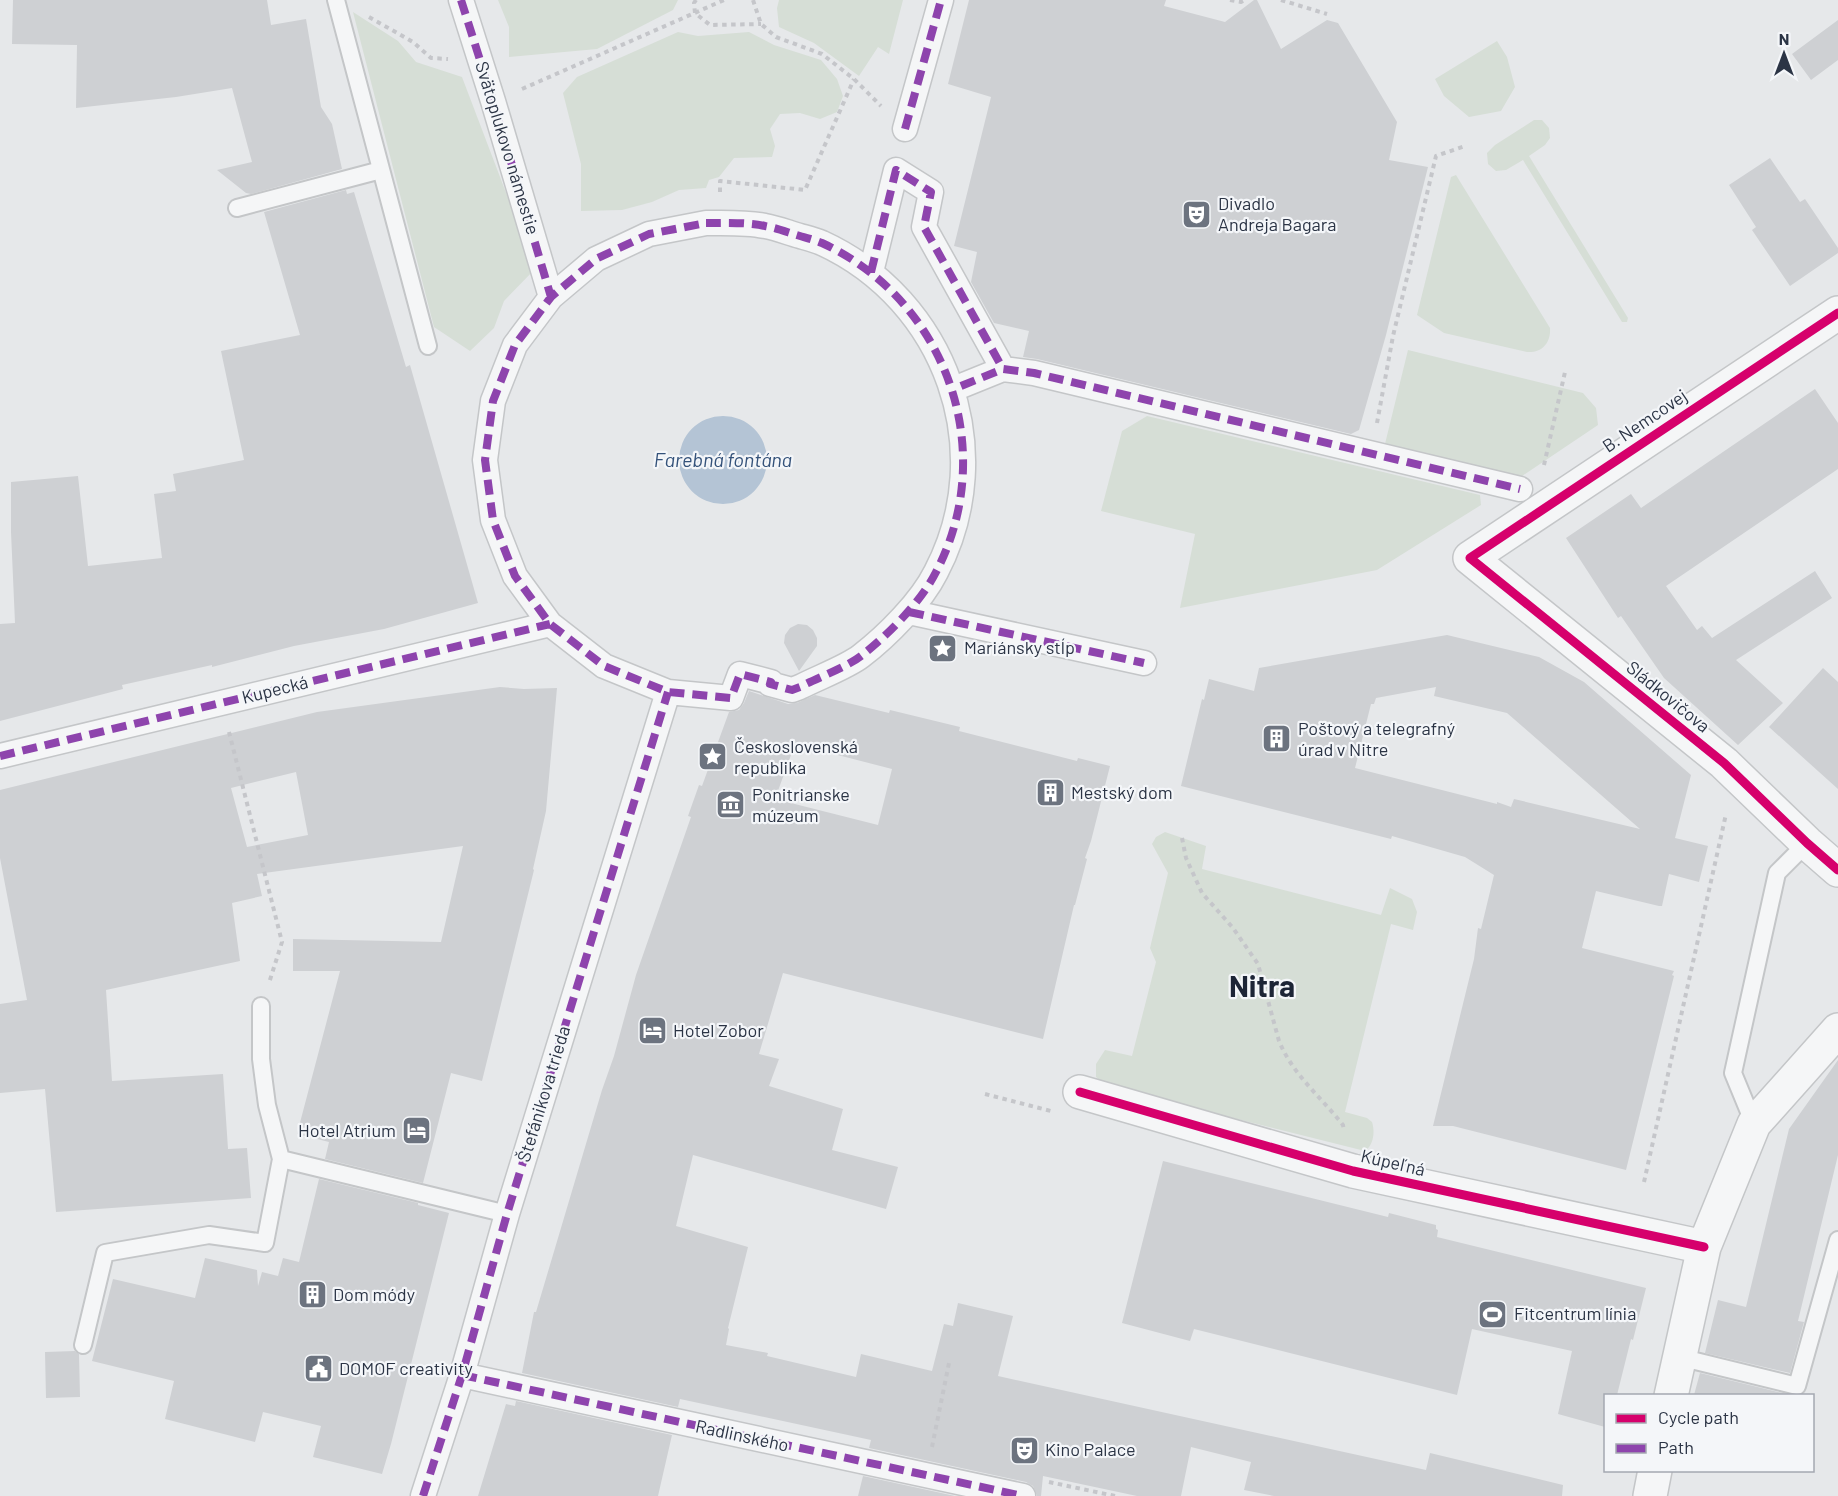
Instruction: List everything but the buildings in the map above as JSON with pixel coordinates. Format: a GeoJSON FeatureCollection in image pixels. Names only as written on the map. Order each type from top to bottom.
{"type":"FeatureCollection","features":[{"type":"Feature","properties":{"kind":"street","name":"Svätoplukovo námestie"},"geometry":{"type":"LineString","coordinates":[[461,0],[551,297]]}},
{"type":"Feature","properties":{"kind":"street"},"geometry":{"type":"LineString","coordinates":[[905,129],[941,0]]}},
{"type":"Feature","properties":{"kind":"street"},"geometry":{"type":"LineString","coordinates":[[871,272],[896,170],[931,192],[924,227],[1004,369]]}},
{"type":"Feature","properties":{"kind":"street"},"geometry":{"type":"LineString","coordinates":[[706,223],[765,226],[821,242],[871,272],[906,305],[933,344],[952,387],[962,434],[963,482],[954,528],[936,573],[909,612],[860,657],[792,690],[740,674],[731,698],[668,692],[604,666],[550,624],[515,576],[507,557],[493,520],[485,460],[493,401],[515,345],[551,297],[596,259],[649,234],[706,223]]}},
{"type":"Feature","properties":{"kind":"street","name":"B. Nemcovej"},"geometry":{"type":"LineString","coordinates":[[1470,558],[1838,313]]}},
{"type":"Feature","properties":{"kind":"street"},"geometry":{"type":"LineString","coordinates":[[961,386],[1004,369],[1034,373],[1520,489]]}},
{"type":"Feature","properties":{"kind":"street","name":"Sládkovičova"},"geometry":{"type":"LineString","coordinates":[[1470,558],[1724,763],[1838,870]]}},
{"type":"Feature","properties":{"kind":"street"},"geometry":{"type":"LineString","coordinates":[[909,612],[1144,663]]}},
{"type":"Feature","properties":{"kind":"street","name":"Kupecká"},"geometry":{"type":"LineString","coordinates":[[0,756],[550,624]]}},
{"type":"Feature","properties":{"kind":"street","name":"Štefánikova trieda"},"geometry":{"type":"LineString","coordinates":[[423,1496],[462,1376],[507,1214],[668,692]]}},
{"type":"Feature","properties":{"kind":"street"},"geometry":{"type":"LineString","coordinates":[[1671,1394],[1704,1247],[1754,1124],[1838,1030]]}},
{"type":"Feature","properties":{"kind":"street","name":"Kúpeľná"},"geometry":{"type":"LineString","coordinates":[[1080,1092],[1337,1167],[1704,1247]]}},
{"type":"Feature","properties":{"kind":"street","name":"Radlinského"},"geometry":{"type":"LineString","coordinates":[[462,1376],[1023,1496]]}},
{"type":"Feature","properties":{"kind":"street"},"geometry":{"type":"LineString","coordinates":[[1650,1496],[1655,1472]]}},
{"type":"Feature","properties":{"kind":"lane"},"geometry":{"type":"LineString","coordinates":[[336,0],[428,346]]}},
{"type":"Feature","properties":{"kind":"lane"},"geometry":{"type":"LineString","coordinates":[[237,208],[381,170]]}},
{"type":"Feature","properties":{"kind":"lane"},"geometry":{"type":"LineString","coordinates":[[1754,1124],[1733,1073],[1777,873],[1807,843]]}},
{"type":"Feature","properties":{"kind":"lane"},"geometry":{"type":"LineString","coordinates":[[83,1345],[105,1253],[209,1235],[265,1243],[281,1159],[267,1105],[261,1059],[261,1006]]}},
{"type":"Feature","properties":{"kind":"lane"},"geometry":{"type":"LineString","coordinates":[[281,1159],[507,1214]]}},
{"type":"Feature","properties":{"kind":"lane"},"geometry":{"type":"LineString","coordinates":[[1679,1357],[1797,1386],[1838,1240]]}},
{"type":"Feature","properties":{"kind":"path"},"geometry":{"type":"LineString","coordinates":[[696,0],[695,13],[710,25],[761,24]]}},
{"type":"Feature","properties":{"kind":"path"},"geometry":{"type":"LineString","coordinates":[[493,101],[724,0]]}},
{"type":"Feature","properties":{"kind":"path"},"geometry":{"type":"LineString","coordinates":[[753,0],[761,24],[776,37],[822,54],[854,79],[905,129]]}},
{"type":"Feature","properties":{"kind":"path"},"geometry":{"type":"LineString","coordinates":[[1230,0],[1241,2],[1245,0]]}},
{"type":"Feature","properties":{"kind":"path"},"geometry":{"type":"LineString","coordinates":[[1281,0],[1327,15]]}},
{"type":"Feature","properties":{"kind":"path"},"geometry":{"type":"LineString","coordinates":[[367,16],[413,42],[431,58],[480,60]]}},
{"type":"Feature","properties":{"kind":"path"},"geometry":{"type":"LineString","coordinates":[[720,181],[805,189],[854,79]]}},
{"type":"Feature","properties":{"kind":"path"},"geometry":{"type":"LineString","coordinates":[[1371,453],[1393,336],[1436,156],[1465,146]]}},
{"type":"Feature","properties":{"kind":"path"},"geometry":{"type":"LineString","coordinates":[[1542,474],[1565,372]]}},
{"type":"Feature","properties":{"kind":"path"},"geometry":{"type":"LineString","coordinates":[[222,702],[282,942],[261,1006]]}},
{"type":"Feature","properties":{"kind":"path"},"geometry":{"type":"LineString","coordinates":[[1644,1182],[1728,804]]}},
{"type":"Feature","properties":{"kind":"path"},"geometry":{"type":"LineString","coordinates":[[1182,838],[1186,858],[1202,892],[1233,928],[1258,963],[1283,1051],[1298,1074],[1343,1125],[1337,1167]]}},
{"type":"Feature","properties":{"kind":"path"},"geometry":{"type":"LineString","coordinates":[[930,1456],[949,1364]]}},
{"type":"Feature","properties":{"kind":"shaded area"},"geometry":{"type":"Polygon","coordinates":[[[498,0],[678,0],[673,10],[597,49],[509,57],[509,27],[498,0]]]}},
{"type":"Feature","properties":{"kind":"shaded area"},"geometry":{"type":"Polygon","coordinates":[[[779,0],[903,0],[889,54],[878,47],[859,76],[814,43],[779,27],[777,8],[779,0]]]}},
{"type":"Feature","properties":{"kind":"shaded area"},"geometry":{"type":"Polygon","coordinates":[[[353,12],[398,41],[416,62],[462,77],[535,269],[504,301],[494,328],[470,351],[434,327],[353,12]]]}},
{"type":"Feature","properties":{"kind":"shaded area"},"geometry":{"type":"Polygon","coordinates":[[[678,32],[698,36],[749,32],[774,45],[821,60],[837,79],[843,96],[837,112],[820,119],[800,113],[780,114],[770,129],[775,146],[772,157],[734,158],[719,177],[709,180],[706,188],[679,190],[652,202],[622,210],[581,211],[581,164],[563,93],[577,77],[678,32]]]}},
{"type":"Feature","properties":{"kind":"shaded area"},"geometry":{"type":"Polygon","coordinates":[[[1497,41],[1507,57],[1515,87],[1501,111],[1469,117],[1444,96],[1435,79],[1497,41]]]}},
{"type":"Feature","properties":{"kind":"shaded area"},"geometry":{"type":"Polygon","coordinates":[[[1534,120],[1542,120],[1549,128],[1550,138],[1545,145],[1529,156],[1628,318],[1627,322],[1622,322],[1523,160],[1506,170],[1496,171],[1488,164],[1487,153],[1495,145],[1534,120]]]}},
{"type":"Feature","properties":{"kind":"shaded area"},"geometry":{"type":"Polygon","coordinates":[[[1456,175],[1550,328],[1547,342],[1537,351],[1527,352],[1444,333],[1417,315],[1451,177],[1456,175]]]}},
{"type":"Feature","properties":{"kind":"shaded area"},"geometry":{"type":"Polygon","coordinates":[[[1408,350],[1583,393],[1596,408],[1598,425],[1522,476],[1384,448],[1408,350]]]}},
{"type":"Feature","properties":{"kind":"shaded area"},"geometry":{"type":"Polygon","coordinates":[[[1147,416],[1480,495],[1481,505],[1377,570],[1180,608],[1195,534],[1101,511],[1122,431],[1147,416]]]}},
{"type":"Feature","properties":{"kind":"shaded area"},"geometry":{"type":"Polygon","coordinates":[[[1165,832],[1206,846],[1202,869],[1381,915],[1390,888],[1412,899],[1417,912],[1413,930],[1391,924],[1345,1112],[1367,1118],[1372,1122],[1373,1138],[1365,1151],[1106,1086],[1096,1077],[1096,1064],[1105,1050],[1132,1056],[1156,962],[1150,948],[1168,873],[1152,844],[1156,837],[1165,832]]]}},
{"type":"Feature","properties":{"kind":"water","name":"Farebná fontána"},"geometry":{"type":"Polygon","coordinates":[[[723,416],[740,420],[754,429],[763,443],[767,460],[763,477],[754,491],[740,500],[723,504],[706,500],[692,491],[683,477],[679,460],[683,443],[692,429],[706,420],[723,416]]]}},
{"type":"Feature","properties":{"kind":"marked path"},"geometry":{"type":"LineString","coordinates":[[461,0],[551,297]]}},
{"type":"Feature","properties":{"kind":"marked path"},"geometry":{"type":"LineString","coordinates":[[905,129],[941,0]]}},
{"type":"Feature","properties":{"kind":"marked path"},"geometry":{"type":"LineString","coordinates":[[871,272],[896,170],[931,192],[924,227],[1003,369],[1034,373],[1520,489]]}},
{"type":"Feature","properties":{"kind":"marked path"},"geometry":{"type":"LineString","coordinates":[[706,223],[750,224],[778,229],[822,243],[865,268],[901,301],[929,340],[950,383],[961,429],[963,477],[955,525],[936,572],[913,606],[871,648],[840,668],[792,690],[740,674],[731,698],[668,692],[604,666],[550,624],[515,576],[493,520],[485,460],[493,401],[515,345],[551,297],[596,259],[649,234],[706,223]]}},
{"type":"Feature","properties":{"kind":"marked path"},"geometry":{"type":"LineString","coordinates":[[961,386],[1003,369]]}},
{"type":"Feature","properties":{"kind":"marked path"},"geometry":{"type":"LineString","coordinates":[[909,612],[1144,663]]}},
{"type":"Feature","properties":{"kind":"marked path"},"geometry":{"type":"LineString","coordinates":[[0,756],[550,624]]}},
{"type":"Feature","properties":{"kind":"marked path"},"geometry":{"type":"LineString","coordinates":[[423,1496],[462,1375],[507,1214],[668,692]]}},
{"type":"Feature","properties":{"kind":"marked path"},"geometry":{"type":"LineString","coordinates":[[462,1375],[1023,1496]]}},
{"type":"Feature","properties":{"kind":"cycle path"},"geometry":{"type":"LineString","coordinates":[[1838,313],[1470,558],[1724,763],[1838,870]]}},
{"type":"Feature","properties":{"kind":"cycle path"},"geometry":{"type":"LineString","coordinates":[[1080,1092],[1353,1171],[1704,1247]]}},
{"type":"Feature","properties":{"kind":"place","name":"Divadlo Andreja Bagara"},"geometry":{"type":"Point","coordinates":[1197,214]}},
{"type":"Feature","properties":{"kind":"place","name":"Mariánsky stĺp"},"geometry":{"type":"Point","coordinates":[943,648]}},
{"type":"Feature","properties":{"kind":"place","name":"Poštový a telegrafný úrad v Nitre"},"geometry":{"type":"Point","coordinates":[1277,739]}},
{"type":"Feature","properties":{"kind":"place","name":"Československá republika"},"geometry":{"type":"Point","coordinates":[713,757]}},
{"type":"Feature","properties":{"kind":"place","name":"Mestský dom"},"geometry":{"type":"Point","coordinates":[1050,793]}},
{"type":"Feature","properties":{"kind":"place","name":"Ponitrianske múzeum"},"geometry":{"type":"Point","coordinates":[731,805]}},
{"type":"Feature","properties":{"kind":"place","name":"Hotel Zobor"},"geometry":{"type":"Point","coordinates":[652,1031]}},
{"type":"Feature","properties":{"kind":"place","name":"Hotel Atrium"},"geometry":{"type":"Point","coordinates":[417,1131]}},
{"type":"Feature","properties":{"kind":"place","name":"Dom módy"},"geometry":{"type":"Point","coordinates":[312,1295]}},
{"type":"Feature","properties":{"kind":"place","name":"Fitcentrum línia"},"geometry":{"type":"Point","coordinates":[1493,1314]}},
{"type":"Feature","properties":{"kind":"place","name":"DOMOF creativity"},"geometry":{"type":"Point","coordinates":[318,1369]}},
{"type":"Feature","properties":{"kind":"place","name":"Kino Palace"},"geometry":{"type":"Point","coordinates":[1024,1450]}},
{"type":"Feature","properties":{"kind":"district","name":"Nitra"},"geometry":{"type":"Point","coordinates":[1262,987]}}]}
